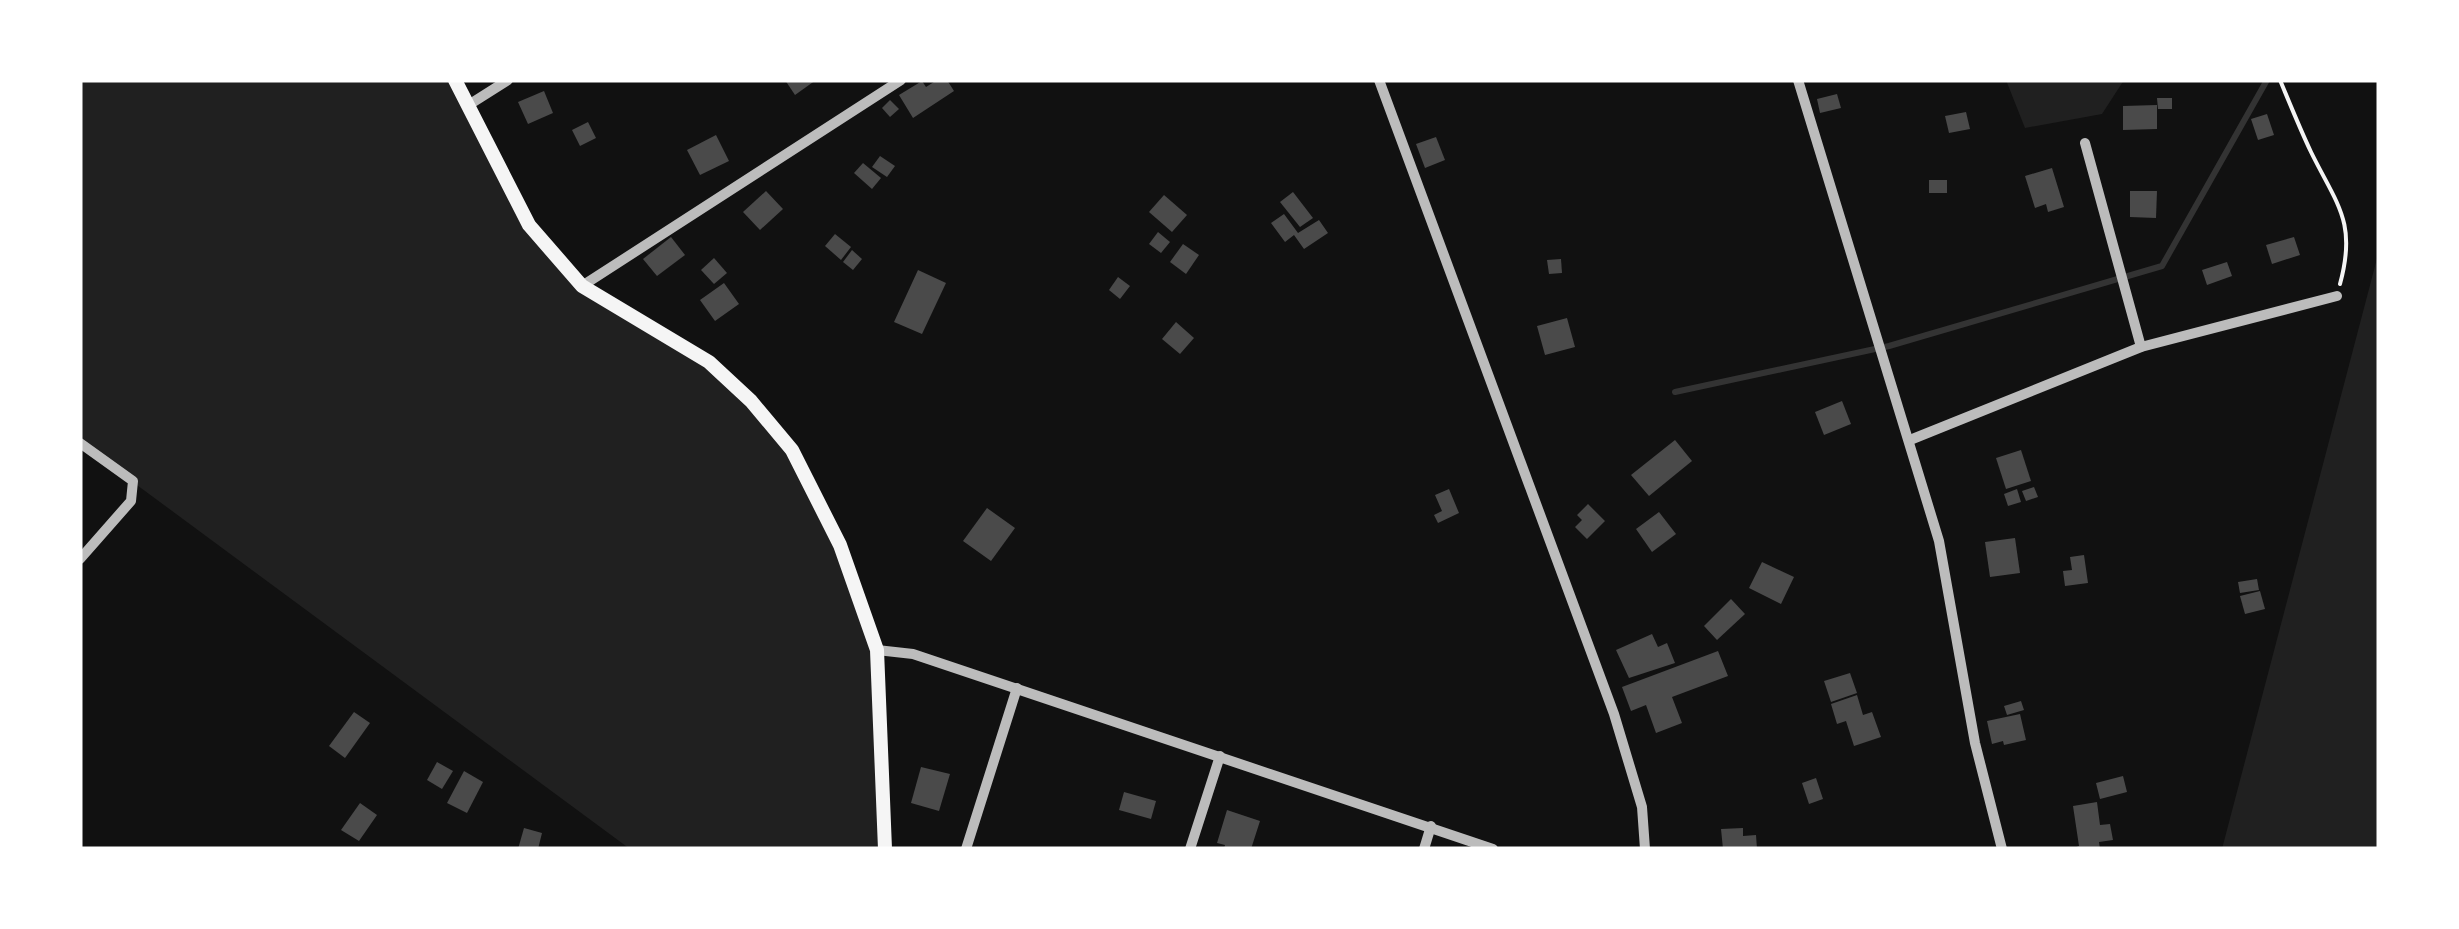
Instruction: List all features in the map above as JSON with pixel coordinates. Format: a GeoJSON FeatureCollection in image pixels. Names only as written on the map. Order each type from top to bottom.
{"type":"FeatureCollection","features":[{"type":"Feature","properties":{"kind":"main road"},"geometry":{"type":"LineString","coordinates":[[456,80],[529,225],[582,286],[708,362],[752,401],[792,450],[840,546],[877,650],[886,849]]}},
{"type":"Feature","properties":{"kind":"street"},"geometry":{"type":"LineString","coordinates":[[467,106],[508,80]]}},
{"type":"Feature","properties":{"kind":"street"},"geometry":{"type":"LineString","coordinates":[[582,286],[901,80]]}},
{"type":"Feature","properties":{"kind":"street"},"geometry":{"type":"LineString","coordinates":[[1379,80],[1614,714],[1642,807],[1645,849]]}},
{"type":"Feature","properties":{"kind":"street"},"geometry":{"type":"LineString","coordinates":[[1798,80],[1939,541],[1975,743],[2002,849]]}},
{"type":"Feature","properties":{"kind":"street"},"geometry":{"type":"LineString","coordinates":[[2085,143],[2140,347]]}},
{"type":"Feature","properties":{"kind":"street"},"geometry":{"type":"LineString","coordinates":[[1910,440],[2140,347],[2337,296]]}},
{"type":"Feature","properties":{"kind":"street"},"geometry":{"type":"LineString","coordinates":[[80,443],[132,482],[131,501],[80,559]]}},
{"type":"Feature","properties":{"kind":"street"},"geometry":{"type":"LineString","coordinates":[[877,650],[913,654],[1494,849]]}},
{"type":"Feature","properties":{"kind":"street"},"geometry":{"type":"LineString","coordinates":[[966,849],[1017,688]]}},
{"type":"Feature","properties":{"kind":"street"},"geometry":{"type":"LineString","coordinates":[[1190,849],[1220,756]]}},
{"type":"Feature","properties":{"kind":"street"},"geometry":{"type":"LineString","coordinates":[[1424,849],[1432,826]]}},
{"type":"Feature","properties":{"kind":"path"},"geometry":{"type":"LineString","coordinates":[[2280,80],[2310,151],[2344,213],[2348,254],[2337,296]]}},
{"type":"Feature","properties":{"kind":"shaded area"},"geometry":{"type":"Polygon","coordinates":[[[80,80],[455,80],[529,225],[582,285],[709,362],[792,450],[840,545],[877,650],[885,849],[630,849],[80,443],[80,80]]]}},
{"type":"Feature","properties":{"kind":"shaded area"},"geometry":{"type":"Polygon","coordinates":[[[2006,80],[2124,80],[2102,114],[2025,128],[2006,80]]]}},
{"type":"Feature","properties":{"kind":"shaded area"},"geometry":{"type":"Polygon","coordinates":[[[2379,251],[2379,849],[2222,849],[2379,251]]]}},
{"type":"Feature","properties":{"kind":"building"},"geometry":{"type":"Polygon","coordinates":[[[785,80],[816,80],[795,95],[785,80]]]}},
{"type":"Feature","properties":{"kind":"building"},"geometry":{"type":"Polygon","coordinates":[[[937,80],[947,80],[954,91],[913,118],[899,95],[922,81],[926,87],[937,80]]]}},
{"type":"Feature","properties":{"kind":"building"},"geometry":{"type":"Polygon","coordinates":[[[544,91],[553,113],[528,124],[518,102],[544,91]]]}},
{"type":"Feature","properties":{"kind":"building"},"geometry":{"type":"Polygon","coordinates":[[[1837,94],[1841,108],[1820,113],[1817,99],[1837,94]]]}},
{"type":"Feature","properties":{"kind":"building"},"geometry":{"type":"Polygon","coordinates":[[[2157,98],[2172,98],[2172,109],[2158,109],[2157,98]]]}},
{"type":"Feature","properties":{"kind":"building"},"geometry":{"type":"Polygon","coordinates":[[[890,100],[899,109],[890,117],[882,108],[890,100]]]}},
{"type":"Feature","properties":{"kind":"building"},"geometry":{"type":"Polygon","coordinates":[[[2157,105],[2157,129],[2123,130],[2123,106],[2157,105]]]}},
{"type":"Feature","properties":{"kind":"building"},"geometry":{"type":"Polygon","coordinates":[[[1966,112],[1970,129],[1949,133],[1945,116],[1966,112]]]}},
{"type":"Feature","properties":{"kind":"building"},"geometry":{"type":"Polygon","coordinates":[[[2267,114],[2274,135],[2258,140],[2251,119],[2267,114]]]}},
{"type":"Feature","properties":{"kind":"building"},"geometry":{"type":"Polygon","coordinates":[[[588,122],[596,138],[580,146],[572,130],[588,122]]]}},
{"type":"Feature","properties":{"kind":"building"},"geometry":{"type":"Polygon","coordinates":[[[716,135],[729,161],[700,175],[687,150],[716,135]]]}},
{"type":"Feature","properties":{"kind":"building"},"geometry":{"type":"Polygon","coordinates":[[[1436,137],[1445,160],[1425,168],[1416,144],[1436,137]]]}},
{"type":"Feature","properties":{"kind":"building"},"geometry":{"type":"Polygon","coordinates":[[[880,156],[895,166],[887,177],[872,167],[880,156]]]}},
{"type":"Feature","properties":{"kind":"building"},"geometry":{"type":"Polygon","coordinates":[[[863,163],[881,178],[872,189],[854,173],[863,163]]]}},
{"type":"Feature","properties":{"kind":"building"},"geometry":{"type":"Polygon","coordinates":[[[2052,168],[2064,207],[2048,212],[2046,204],[2035,208],[2025,176],[2052,168]]]}},
{"type":"Feature","properties":{"kind":"building"},"geometry":{"type":"Polygon","coordinates":[[[1929,180],[1947,180],[1947,193],[1929,193],[1929,180]]]}},
{"type":"Feature","properties":{"kind":"building"},"geometry":{"type":"Polygon","coordinates":[[[766,191],[783,209],[760,230],[743,212],[766,191]]]}},
{"type":"Feature","properties":{"kind":"building"},"geometry":{"type":"Polygon","coordinates":[[[2130,191],[2157,191],[2156,218],[2130,217],[2130,191]]]}},
{"type":"Feature","properties":{"kind":"building"},"geometry":{"type":"Polygon","coordinates":[[[1293,192],[1313,218],[1300,227],[1280,202],[1293,192]]]}},
{"type":"Feature","properties":{"kind":"building"},"geometry":{"type":"Polygon","coordinates":[[[1164,195],[1187,215],[1172,232],[1149,212],[1164,195]]]}},
{"type":"Feature","properties":{"kind":"building"},"geometry":{"type":"Polygon","coordinates":[[[1284,214],[1298,233],[1319,220],[1328,233],[1304,249],[1294,235],[1285,242],[1271,223],[1284,214]]]}},
{"type":"Feature","properties":{"kind":"building"},"geometry":{"type":"Polygon","coordinates":[[[1158,232],[1170,242],[1161,253],[1149,244],[1158,232]]]}},
{"type":"Feature","properties":{"kind":"building"},"geometry":{"type":"Polygon","coordinates":[[[835,234],[851,247],[841,260],[825,246],[835,234]]]}},
{"type":"Feature","properties":{"kind":"building"},"geometry":{"type":"Polygon","coordinates":[[[671,237],[685,255],[657,276],[643,259],[671,237]]]}},
{"type":"Feature","properties":{"kind":"building"},"geometry":{"type":"Polygon","coordinates":[[[2294,237],[2300,255],[2272,264],[2266,245],[2294,237]]]}},
{"type":"Feature","properties":{"kind":"building"},"geometry":{"type":"Polygon","coordinates":[[[1183,244],[1199,255],[1186,274],[1170,262],[1183,244]]]}},
{"type":"Feature","properties":{"kind":"building"},"geometry":{"type":"Polygon","coordinates":[[[852,250],[862,259],[853,270],[843,262],[852,250]]]}},
{"type":"Feature","properties":{"kind":"building"},"geometry":{"type":"Polygon","coordinates":[[[714,258],[727,273],[714,284],[701,270],[714,258]]]}},
{"type":"Feature","properties":{"kind":"building"},"geometry":{"type":"Polygon","coordinates":[[[1561,259],[1562,273],[1549,274],[1547,260],[1561,259]]]}},
{"type":"Feature","properties":{"kind":"building"},"geometry":{"type":"Polygon","coordinates":[[[2227,262],[2232,276],[2207,285],[2202,270],[2227,262]]]}},
{"type":"Feature","properties":{"kind":"building"},"geometry":{"type":"Polygon","coordinates":[[[918,270],[946,283],[922,334],[894,322],[918,270]]]}},
{"type":"Feature","properties":{"kind":"building"},"geometry":{"type":"Polygon","coordinates":[[[1118,277],[1130,286],[1120,299],[1109,290],[1118,277]]]}},
{"type":"Feature","properties":{"kind":"building"},"geometry":{"type":"Polygon","coordinates":[[[724,283],[739,304],[715,321],[700,300],[724,283]]]}},
{"type":"Feature","properties":{"kind":"building"},"geometry":{"type":"Polygon","coordinates":[[[1567,318],[1575,347],[1545,355],[1537,326],[1567,318]]]}},
{"type":"Feature","properties":{"kind":"building"},"geometry":{"type":"Polygon","coordinates":[[[1176,322],[1194,338],[1180,354],[1162,339],[1176,322]]]}},
{"type":"Feature","properties":{"kind":"building"},"geometry":{"type":"Polygon","coordinates":[[[1842,401],[1851,424],[1824,435],[1815,412],[1842,401]]]}},
{"type":"Feature","properties":{"kind":"building"},"geometry":{"type":"Polygon","coordinates":[[[1675,440],[1692,461],[1649,496],[1631,475],[1675,440]]]}},
{"type":"Feature","properties":{"kind":"building"},"geometry":{"type":"Polygon","coordinates":[[[2021,450],[2031,481],[2006,489],[1996,458],[2021,450]]]}},
{"type":"Feature","properties":{"kind":"building"},"geometry":{"type":"Polygon","coordinates":[[[2034,487],[2038,497],[2026,501],[2022,491],[2034,487]]]}},
{"type":"Feature","properties":{"kind":"building"},"geometry":{"type":"Polygon","coordinates":[[[1449,489],[1459,513],[1438,523],[1434,515],[1442,511],[1435,495],[1449,489]]]}},
{"type":"Feature","properties":{"kind":"building"},"geometry":{"type":"Polygon","coordinates":[[[2017,489],[2021,502],[2008,506],[2004,494],[2017,489]]]}},
{"type":"Feature","properties":{"kind":"building"},"geometry":{"type":"Polygon","coordinates":[[[1588,504],[1605,521],[1587,539],[1575,527],[1582,520],[1577,515],[1588,504]]]}},
{"type":"Feature","properties":{"kind":"building"},"geometry":{"type":"Polygon","coordinates":[[[987,508],[1015,528],[991,561],[963,541],[987,508]]]}},
{"type":"Feature","properties":{"kind":"building"},"geometry":{"type":"Polygon","coordinates":[[[1659,512],[1676,534],[1652,552],[1636,529],[1659,512]]]}},
{"type":"Feature","properties":{"kind":"building"},"geometry":{"type":"Polygon","coordinates":[[[2015,538],[2020,573],[1990,577],[1985,542],[2015,538]]]}},
{"type":"Feature","properties":{"kind":"building"},"geometry":{"type":"Polygon","coordinates":[[[2084,555],[2088,583],[2065,586],[2063,571],[2072,570],[2070,557],[2084,555]]]}},
{"type":"Feature","properties":{"kind":"building"},"geometry":{"type":"Polygon","coordinates":[[[1762,562],[1794,577],[1781,604],[1749,588],[1762,562]]]}},
{"type":"Feature","properties":{"kind":"building"},"geometry":{"type":"Polygon","coordinates":[[[2257,579],[2259,590],[2240,593],[2238,582],[2257,579]]]}},
{"type":"Feature","properties":{"kind":"building"},"geometry":{"type":"Polygon","coordinates":[[[2260,591],[2265,609],[2245,614],[2240,596],[2260,591]]]}},
{"type":"Feature","properties":{"kind":"building"},"geometry":{"type":"Polygon","coordinates":[[[1731,599],[1745,614],[1717,640],[1704,626],[1731,599]]]}},
{"type":"Feature","properties":{"kind":"building"},"geometry":{"type":"Polygon","coordinates":[[[1652,634],[1658,647],[1667,643],[1675,663],[1629,678],[1616,650],[1652,634]]]}},
{"type":"Feature","properties":{"kind":"building"},"geometry":{"type":"Polygon","coordinates":[[[1718,651],[1728,676],[1672,697],[1682,723],[1656,733],[1646,705],[1631,711],[1622,687],[1718,651]]]}},
{"type":"Feature","properties":{"kind":"building"},"geometry":{"type":"Polygon","coordinates":[[[1850,673],[1857,693],[1831,702],[1824,681],[1850,673]]]}},
{"type":"Feature","properties":{"kind":"building"},"geometry":{"type":"Polygon","coordinates":[[[1857,695],[1863,715],[1872,712],[1881,737],[1854,746],[1846,721],[1837,724],[1831,704],[1857,695]]]}},
{"type":"Feature","properties":{"kind":"building"},"geometry":{"type":"Polygon","coordinates":[[[2021,701],[2024,710],[2007,715],[2004,706],[2021,701]]]}},
{"type":"Feature","properties":{"kind":"building"},"geometry":{"type":"Polygon","coordinates":[[[354,712],[370,723],[345,758],[329,746],[354,712]]]}},
{"type":"Feature","properties":{"kind":"building"},"geometry":{"type":"Polygon","coordinates":[[[2020,714],[2026,740],[1992,744],[1987,721],[2020,714]]]}},
{"type":"Feature","properties":{"kind":"building"},"geometry":{"type":"Polygon","coordinates":[[[437,762],[453,771],[442,789],[427,780],[437,762]]]}},
{"type":"Feature","properties":{"kind":"building"},"geometry":{"type":"Polygon","coordinates":[[[921,767],[950,774],[939,811],[911,803],[921,767]]]}},
{"type":"Feature","properties":{"kind":"building"},"geometry":{"type":"Polygon","coordinates":[[[464,771],[483,782],[467,813],[447,803],[464,771]]]}},
{"type":"Feature","properties":{"kind":"building"},"geometry":{"type":"Polygon","coordinates":[[[2123,776],[2127,792],[2100,799],[2096,783],[2123,776]]]}},
{"type":"Feature","properties":{"kind":"building"},"geometry":{"type":"Polygon","coordinates":[[[1816,778],[1823,799],[1809,804],[1802,783],[1816,778]]]}},
{"type":"Feature","properties":{"kind":"building"},"geometry":{"type":"Polygon","coordinates":[[[1124,792],[1156,801],[1151,819],[1119,810],[1124,792]]]}},
{"type":"Feature","properties":{"kind":"building"},"geometry":{"type":"Polygon","coordinates":[[[2097,802],[2100,825],[2110,824],[2113,840],[2099,842],[2100,849],[2071,849],[2079,846],[2073,806],[2097,802]]]}},
{"type":"Feature","properties":{"kind":"building"},"geometry":{"type":"Polygon","coordinates":[[[360,803],[377,815],[359,841],[341,830],[360,803]]]}},
{"type":"Feature","properties":{"kind":"building"},"geometry":{"type":"Polygon","coordinates":[[[1227,810],[1260,821],[1251,849],[1224,849],[1225,845],[1217,843],[1227,810]]]}},
{"type":"Feature","properties":{"kind":"building"},"geometry":{"type":"Polygon","coordinates":[[[524,828],[542,833],[538,849],[518,849],[524,828]]]}},
{"type":"Feature","properties":{"kind":"building"},"geometry":{"type":"Polygon","coordinates":[[[1743,828],[1743,836],[1756,835],[1757,849],[1723,849],[1721,829],[1743,828]]]}},
{"type":"Feature","properties":{"kind":"waterway"},"geometry":{"type":"LineString","coordinates":[[1675,392],[1889,346],[2162,266],[2267,80]]}}]}
